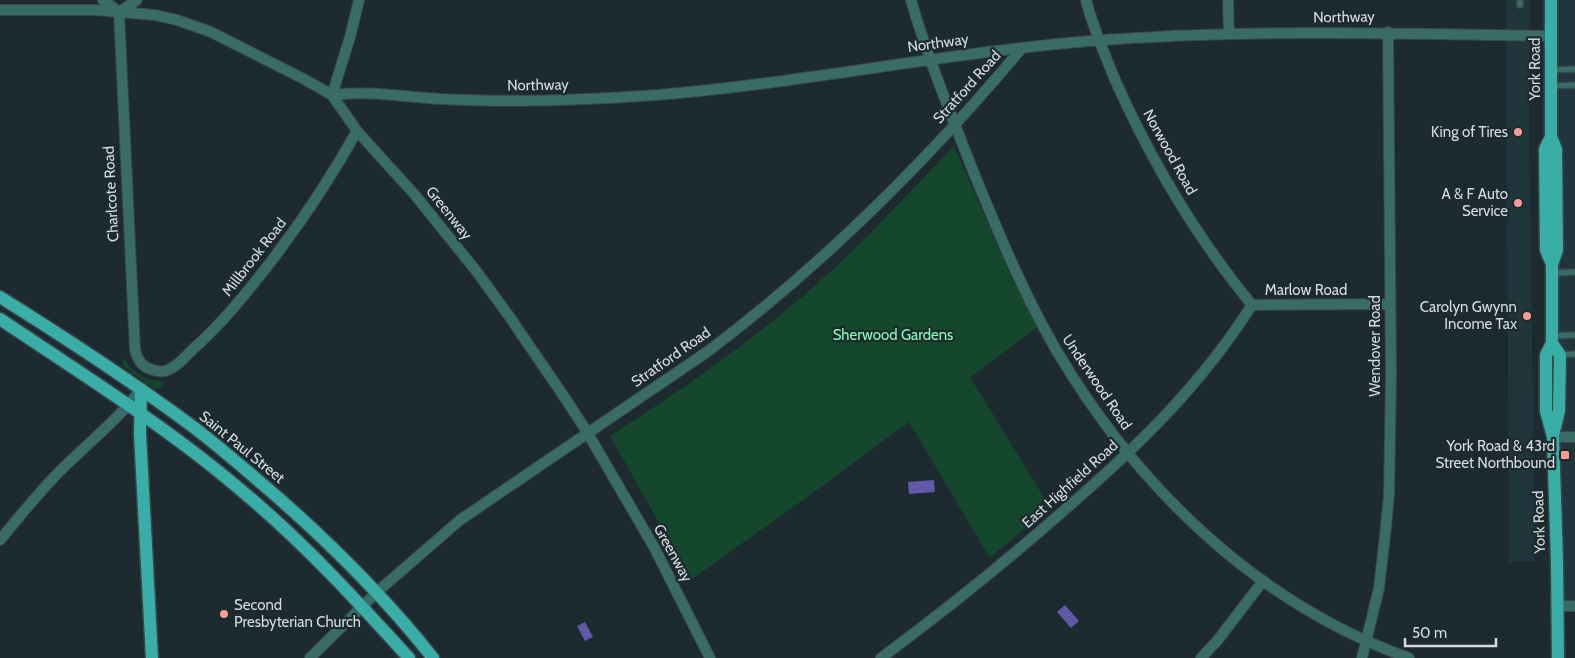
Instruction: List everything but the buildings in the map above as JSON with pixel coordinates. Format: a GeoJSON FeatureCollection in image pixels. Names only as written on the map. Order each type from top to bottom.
{"type":"FeatureCollection","features":[{"type":"Feature","properties":{"kind":"main road","name":"York Road"},"geometry":{"type":"LineString","coordinates":[[1551,0],[1551,137],[1556,149],[1558,250],[1552,268],[1546,411],[1553,437],[1558,658]]}},
{"type":"Feature","properties":{"kind":"main road","name":"Saint Paul Street"},"geometry":{"type":"LineString","coordinates":[[0,296],[141,389],[190,424],[278,497],[377,592],[414,633],[433,658]]}},
{"type":"Feature","properties":{"kind":"main road"},"geometry":{"type":"LineString","coordinates":[[0,319],[130,405],[249,496],[313,555],[409,658]]}},
{"type":"Feature","properties":{"kind":"main road"},"geometry":{"type":"LineString","coordinates":[[1550,345],[1560,355]]}},
{"type":"Feature","properties":{"kind":"main road","name":"York Road"},"geometry":{"type":"LineString","coordinates":[[1553,437],[1559,411],[1560,355]]}},
{"type":"Feature","properties":{"kind":"main road"},"geometry":{"type":"LineString","coordinates":[[141,389],[145,540],[152,658]]}},
{"type":"Feature","properties":{"kind":"street"},"geometry":{"type":"LineString","coordinates":[[103,0],[119,12],[136,0]]}},
{"type":"Feature","properties":{"kind":"street"},"geometry":{"type":"LineString","coordinates":[[332,95],[350,38],[359,0]]}},
{"type":"Feature","properties":{"kind":"street","name":"Underwood Road"},"geometry":{"type":"LineString","coordinates":[[911,0],[930,59],[997,228],[1045,328],[1078,384],[1128,453],[1158,488],[1230,557],[1307,610],[1367,642],[1409,658]]}},
{"type":"Feature","properties":{"kind":"street","name":"Norwood Road"},"geometry":{"type":"LineString","coordinates":[[1086,0],[1099,41],[1136,123],[1174,193],[1221,264],[1252,305]]}},
{"type":"Feature","properties":{"kind":"street"},"geometry":{"type":"LineString","coordinates":[[1228,0],[1229,34]]}},
{"type":"Feature","properties":{"kind":"street","name":"Greenway"},"geometry":{"type":"LineString","coordinates":[[0,10],[95,10],[177,20],[211,32],[332,95],[357,132],[415,195],[477,272],[587,432],[654,548],[710,658]]}},
{"type":"Feature","properties":{"kind":"street","name":"Charlcote Road"},"geometry":{"type":"LineString","coordinates":[[119,12],[135,350],[136,356],[142,365],[149,369]]}},
{"type":"Feature","properties":{"kind":"street","name":"Northway"},"geometry":{"type":"LineString","coordinates":[[332,95],[365,92],[441,99],[612,98],[782,82],[930,59],[1022,48],[1099,41],[1229,34],[1388,32],[1551,36]]}},
{"type":"Feature","properties":{"kind":"street","name":"Wendover Road"},"geometry":{"type":"LineString","coordinates":[[1362,658],[1378,588],[1386,536],[1388,495],[1391,374],[1388,32]]}},
{"type":"Feature","properties":{"kind":"street","name":"Stratford Road"},"geometry":{"type":"LineString","coordinates":[[310,658],[377,592],[460,520],[707,352],[797,280],[872,210],[955,125],[1022,48]]}},
{"type":"Feature","properties":{"kind":"street","name":"Millbrook Road"},"geometry":{"type":"LineString","coordinates":[[149,369],[158,371],[173,367],[209,335],[246,294],[334,172],[357,132]]}},
{"type":"Feature","properties":{"kind":"street","name":"Marlow Road"},"geometry":{"type":"LineString","coordinates":[[1252,305],[1390,304]]}},
{"type":"Feature","properties":{"kind":"street","name":"East Highfield Road"},"geometry":{"type":"LineString","coordinates":[[881,658],[994,571],[1128,453],[1186,394],[1221,350],[1252,305]]}},
{"type":"Feature","properties":{"kind":"street"},"geometry":{"type":"LineString","coordinates":[[0,540],[53,478],[130,405],[141,389]]}},
{"type":"Feature","properties":{"kind":"street"},"geometry":{"type":"LineString","coordinates":[[1553,437],[1575,436]]}},
{"type":"Feature","properties":{"kind":"street"},"geometry":{"type":"LineString","coordinates":[[1201,658],[1234,620],[1263,581]]}},
{"type":"Feature","properties":{"kind":"street"},"geometry":{"type":"LineString","coordinates":[[1557,606],[1575,606]]}},
{"type":"Feature","properties":{"kind":"lane"},"geometry":{"type":"LineString","coordinates":[[1551,70],[1575,69]]}},
{"type":"Feature","properties":{"kind":"lane"},"geometry":{"type":"LineString","coordinates":[[1551,86],[1575,85]]}},
{"type":"Feature","properties":{"kind":"lane"},"geometry":{"type":"LineString","coordinates":[[1552,268],[1575,272]]}},
{"type":"Feature","properties":{"kind":"lane"},"geometry":{"type":"LineString","coordinates":[[1550,345],[1575,335]]}},
{"type":"Feature","properties":{"kind":"lane"},"geometry":{"type":"LineString","coordinates":[[1560,355],[1575,354]]}},
{"type":"Feature","properties":{"kind":"shaded area"},"geometry":{"type":"Polygon","coordinates":[[[1506,0],[1530,0],[1529,113],[1535,561],[1509,562],[1506,0]]]}},
{"type":"Feature","properties":{"kind":"shaded area"},"geometry":{"type":"Polygon","coordinates":[[[1551,0],[1575,0],[1575,606],[1557,606],[1553,437],[1551,0]]]}},
{"type":"Feature","properties":{"kind":"shaded area"},"geometry":{"type":"Polygon","coordinates":[[[934,480],[935,492],[909,494],[908,482],[934,480]]]}},
{"type":"Feature","properties":{"kind":"shaded area"},"geometry":{"type":"Polygon","coordinates":[[[1065,605],[1079,621],[1071,628],[1057,612],[1065,605]]]}},
{"type":"Feature","properties":{"kind":"shaded area"},"geometry":{"type":"Polygon","coordinates":[[[585,622],[593,637],[585,641],[577,626],[585,622]]]}},
{"type":"Feature","properties":{"kind":"green space","name":"Sherwood Gardens"},"geometry":{"type":"Polygon","coordinates":[[[954,146],[1011,276],[1037,327],[970,377],[1050,507],[990,558],[909,422],[691,580],[610,436],[709,369],[757,334],[803,296],[862,242],[954,146]]]}},
{"type":"Feature","properties":{"kind":"green space"},"geometry":{"type":"Polygon","coordinates":[[[124,358],[134,371],[142,376],[162,381],[164,383],[162,387],[155,389],[122,365],[124,358]]]}},
{"type":"Feature","properties":{"kind":"place","name":"King of Tires"},"geometry":{"type":"Point","coordinates":[1518,132]}},
{"type":"Feature","properties":{"kind":"place","name":"A & F Auto Service"},"geometry":{"type":"Point","coordinates":[1518,203]}},
{"type":"Feature","properties":{"kind":"place","name":"Carolyn Gwynn Income Tax"},"geometry":{"type":"Point","coordinates":[1527,316]}},
{"type":"Feature","properties":{"kind":"place","name":"York Road & 43rd Street Northbound"},"geometry":{"type":"Point","coordinates":[1565,455]}},
{"type":"Feature","properties":{"kind":"place","name":"Second Presbyterian Church"},"geometry":{"type":"Point","coordinates":[224,614]}}]}
